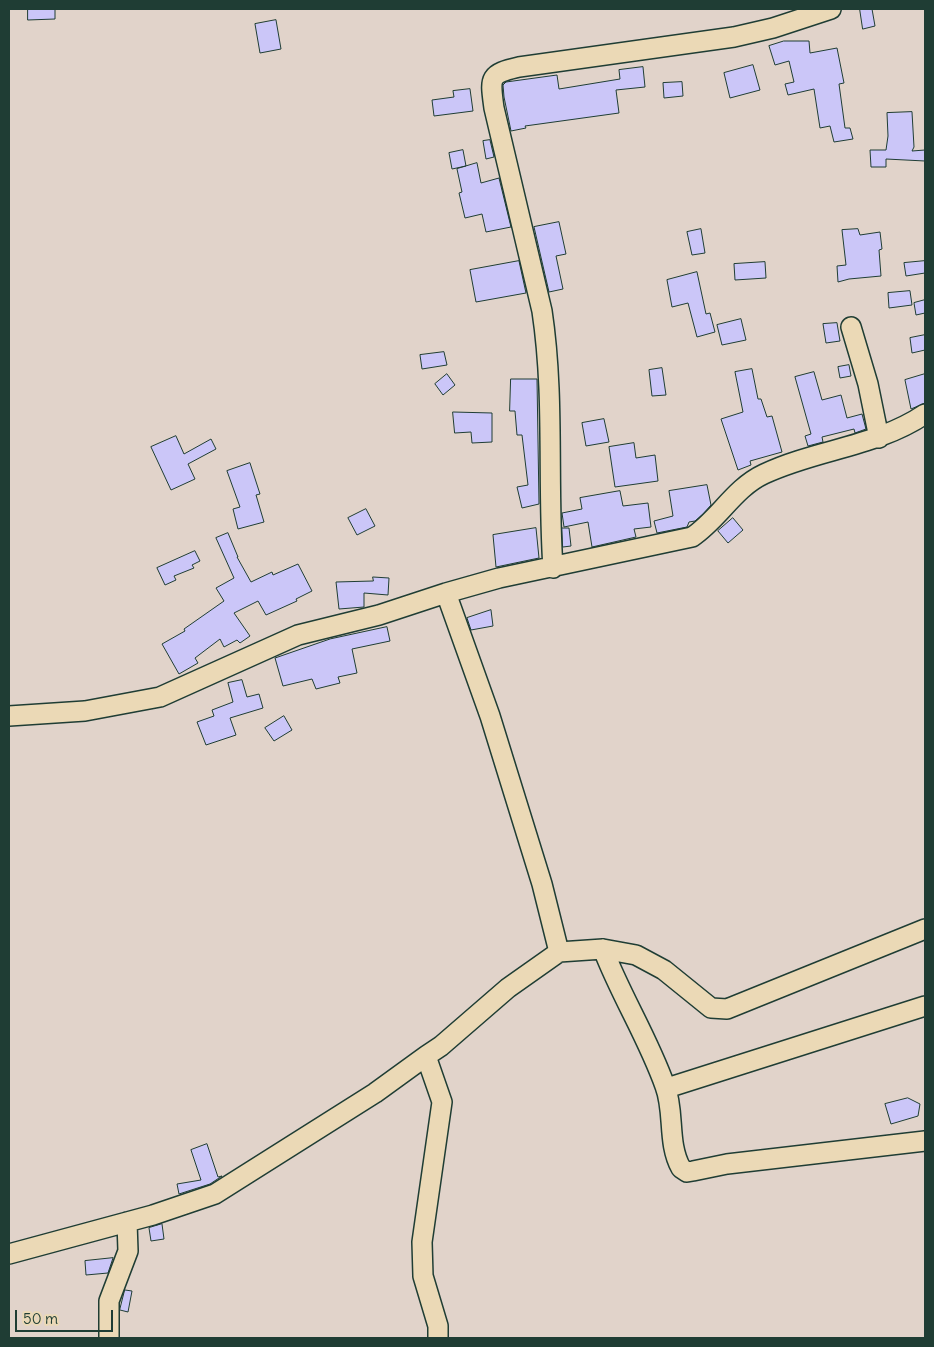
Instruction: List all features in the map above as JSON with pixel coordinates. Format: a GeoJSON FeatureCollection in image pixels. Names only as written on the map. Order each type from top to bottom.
{"type":"FeatureCollection","features":[{"type":"Feature","properties":{"kind":"street"},"geometry":{"type":"LineString","coordinates":[[553,568],[550,524],[549,370],[546,341],[542,311],[494,108],[492,79],[494,74],[519,67],[734,38],[773,28],[831,9]]}},
{"type":"Feature","properties":{"kind":"street"},"geometry":{"type":"LineString","coordinates":[[851,327],[868,384],[879,438]]}},
{"type":"Feature","properties":{"kind":"street"},"geometry":{"type":"LineString","coordinates":[[9,716],[85,711],[160,697],[298,635],[379,615],[500,578],[692,537],[705,528],[735,494],[763,474],[808,458],[879,438],[925,414]]}},
{"type":"Feature","properties":{"kind":"street"},"geometry":{"type":"LineString","coordinates":[[446,593],[490,716],[542,884],[559,952]]}},
{"type":"Feature","properties":{"kind":"street"},"geometry":{"type":"LineString","coordinates":[[9,1254],[127,1222],[202,1199],[232,1185],[375,1093],[440,1046],[508,988],[559,952],[603,949],[623,951],[652,962],[711,1008],[719,1010],[727,1009],[925,928]]}},
{"type":"Feature","properties":{"kind":"street"},"geometry":{"type":"LineString","coordinates":[[603,949],[613,976],[651,1050],[666,1088],[678,1162],[681,1168],[687,1172],[727,1164],[925,1140]]}},
{"type":"Feature","properties":{"kind":"street"},"geometry":{"type":"LineString","coordinates":[[666,1088],[925,1006]]}},
{"type":"Feature","properties":{"kind":"street"},"geometry":{"type":"LineString","coordinates":[[426,1056],[442,1102],[422,1242],[423,1276],[438,1326],[438,1338]]}},
{"type":"Feature","properties":{"kind":"street"},"geometry":{"type":"LineString","coordinates":[[109,1338],[107,1314],[109,1301],[128,1252],[127,1222]]}},
{"type":"Feature","properties":{"kind":"building"},"geometry":{"type":"Polygon","coordinates":[[[28,9],[55,9],[55,19],[28,20],[28,9]]]}},
{"type":"Feature","properties":{"kind":"building"},"geometry":{"type":"Polygon","coordinates":[[[860,9],[872,9],[875,26],[863,29],[860,9]]]}},
{"type":"Feature","properties":{"kind":"building"},"geometry":{"type":"Polygon","coordinates":[[[276,20],[281,49],[260,53],[255,24],[276,20]]]}},
{"type":"Feature","properties":{"kind":"building"},"geometry":{"type":"Polygon","coordinates":[[[784,41],[809,41],[810,53],[837,48],[844,83],[839,84],[845,128],[850,128],[853,139],[834,142],[830,126],[820,128],[814,89],[788,95],[785,84],[794,82],[789,61],[775,65],[769,46],[784,41]]]}},
{"type":"Feature","properties":{"kind":"building"},"geometry":{"type":"Polygon","coordinates":[[[753,65],[760,90],[730,98],[724,73],[753,65]]]}},
{"type":"Feature","properties":{"kind":"building"},"geometry":{"type":"Polygon","coordinates":[[[643,67],[645,87],[616,90],[619,113],[525,126],[526,128],[511,131],[504,97],[503,85],[506,82],[557,75],[559,89],[620,79],[619,70],[643,67]]]}},
{"type":"Feature","properties":{"kind":"building"},"geometry":{"type":"Polygon","coordinates":[[[682,82],[683,96],[664,98],[663,83],[682,82]]]}},
{"type":"Feature","properties":{"kind":"building"},"geometry":{"type":"Polygon","coordinates":[[[470,89],[473,111],[434,116],[432,100],[454,97],[453,91],[470,89]]]}},
{"type":"Feature","properties":{"kind":"building"},"geometry":{"type":"Polygon","coordinates":[[[912,112],[914,147],[912,151],[925,150],[925,161],[886,159],[886,167],[871,167],[870,150],[886,150],[888,136],[887,113],[912,112]]]}},
{"type":"Feature","properties":{"kind":"building"},"geometry":{"type":"Polygon","coordinates":[[[490,140],[494,157],[486,159],[483,141],[490,140]]]}},
{"type":"Feature","properties":{"kind":"building"},"geometry":{"type":"Polygon","coordinates":[[[463,150],[466,166],[452,169],[449,153],[463,150]]]}},
{"type":"Feature","properties":{"kind":"building"},"geometry":{"type":"Polygon","coordinates":[[[477,163],[481,183],[499,178],[511,227],[486,232],[482,214],[465,218],[459,193],[462,192],[457,169],[477,163]]]}},
{"type":"Feature","properties":{"kind":"building"},"geometry":{"type":"Polygon","coordinates":[[[559,222],[566,254],[556,256],[563,289],[549,292],[534,227],[559,222]]]}},
{"type":"Feature","properties":{"kind":"building"},"geometry":{"type":"Polygon","coordinates":[[[701,229],[705,253],[692,255],[687,232],[701,229]]]}},
{"type":"Feature","properties":{"kind":"building"},"geometry":{"type":"Polygon","coordinates":[[[858,229],[860,235],[880,232],[882,249],[879,250],[881,276],[838,282],[837,266],[846,265],[842,230],[858,229]]]}},
{"type":"Feature","properties":{"kind":"building"},"geometry":{"type":"Polygon","coordinates":[[[519,261],[526,293],[476,302],[470,270],[519,261]]]}},
{"type":"Feature","properties":{"kind":"building"},"geometry":{"type":"Polygon","coordinates":[[[925,261],[925,273],[906,276],[904,263],[925,261]]]}},
{"type":"Feature","properties":{"kind":"building"},"geometry":{"type":"Polygon","coordinates":[[[765,262],[766,278],[735,280],[734,264],[765,262]]]}},
{"type":"Feature","properties":{"kind":"building"},"geometry":{"type":"Polygon","coordinates":[[[697,272],[706,314],[710,313],[715,332],[697,337],[688,303],[672,307],[667,280],[697,272]]]}},
{"type":"Feature","properties":{"kind":"building"},"geometry":{"type":"Polygon","coordinates":[[[910,291],[912,305],[889,308],[888,293],[910,291]]]}},
{"type":"Feature","properties":{"kind":"building"},"geometry":{"type":"Polygon","coordinates":[[[925,300],[925,313],[916,315],[914,303],[925,300]]]}},
{"type":"Feature","properties":{"kind":"building"},"geometry":{"type":"Polygon","coordinates":[[[741,319],[746,340],[722,345],[717,325],[741,319]]]}},
{"type":"Feature","properties":{"kind":"building"},"geometry":{"type":"Polygon","coordinates":[[[837,323],[840,341],[826,343],[823,324],[837,323]]]}},
{"type":"Feature","properties":{"kind":"building"},"geometry":{"type":"Polygon","coordinates":[[[925,335],[925,350],[912,353],[910,338],[925,335]]]}},
{"type":"Feature","properties":{"kind":"building"},"geometry":{"type":"Polygon","coordinates":[[[444,352],[447,365],[422,369],[420,355],[444,352]]]}},
{"type":"Feature","properties":{"kind":"building"},"geometry":{"type":"Polygon","coordinates":[[[849,365],[851,376],[840,378],[838,367],[849,365]]]}},
{"type":"Feature","properties":{"kind":"building"},"geometry":{"type":"Polygon","coordinates":[[[662,368],[666,395],[652,396],[649,370],[662,368]]]}},
{"type":"Feature","properties":{"kind":"building"},"geometry":{"type":"Polygon","coordinates":[[[752,369],[758,399],[761,399],[767,417],[772,416],[782,452],[750,461],[751,465],[738,470],[721,419],[743,412],[735,372],[752,369]]]}},
{"type":"Feature","properties":{"kind":"building"},"geometry":{"type":"Polygon","coordinates":[[[814,372],[822,400],[841,395],[847,418],[862,414],[866,429],[855,433],[854,429],[822,437],[823,442],[808,446],[805,436],[811,434],[795,377],[814,372]]]}},
{"type":"Feature","properties":{"kind":"building"},"geometry":{"type":"Polygon","coordinates":[[[447,374],[455,385],[443,395],[435,384],[447,374]]]}},
{"type":"Feature","properties":{"kind":"building"},"geometry":{"type":"Polygon","coordinates":[[[925,374],[925,403],[911,409],[905,380],[925,374]]]}},
{"type":"Feature","properties":{"kind":"building"},"geometry":{"type":"Polygon","coordinates":[[[511,379],[537,379],[539,504],[522,508],[517,487],[528,485],[522,435],[517,435],[515,411],[510,411],[511,379]]]}},
{"type":"Feature","properties":{"kind":"building"},"geometry":{"type":"Polygon","coordinates":[[[453,412],[492,413],[492,442],[472,443],[471,432],[455,433],[453,412]]]}},
{"type":"Feature","properties":{"kind":"building"},"geometry":{"type":"Polygon","coordinates":[[[604,419],[609,442],[586,446],[582,423],[604,419]]]}},
{"type":"Feature","properties":{"kind":"building"},"geometry":{"type":"Polygon","coordinates":[[[176,436],[184,454],[211,439],[216,449],[188,464],[195,479],[171,490],[151,447],[176,436]]]}},
{"type":"Feature","properties":{"kind":"building"},"geometry":{"type":"Polygon","coordinates":[[[634,443],[636,458],[655,455],[658,481],[615,487],[609,447],[634,443]]]}},
{"type":"Feature","properties":{"kind":"building"},"geometry":{"type":"Polygon","coordinates":[[[250,463],[260,494],[256,495],[264,522],[238,529],[233,509],[240,507],[227,471],[250,463]]]}},
{"type":"Feature","properties":{"kind":"building"},"geometry":{"type":"Polygon","coordinates":[[[707,485],[711,505],[703,514],[695,521],[689,522],[687,527],[657,533],[654,521],[673,516],[669,491],[707,485]]]}},
{"type":"Feature","properties":{"kind":"building"},"geometry":{"type":"Polygon","coordinates":[[[620,491],[623,506],[648,503],[651,527],[634,529],[636,537],[592,547],[588,522],[564,527],[562,513],[582,509],[580,498],[620,491]]]}},
{"type":"Feature","properties":{"kind":"building"},"geometry":{"type":"Polygon","coordinates":[[[366,509],[375,526],[357,535],[348,518],[366,509]]]}},
{"type":"Feature","properties":{"kind":"building"},"geometry":{"type":"Polygon","coordinates":[[[733,518],[743,530],[728,543],[718,531],[733,518]]]}},
{"type":"Feature","properties":{"kind":"building"},"geometry":{"type":"Polygon","coordinates":[[[536,528],[539,558],[496,567],[493,535],[536,528]]]}},
{"type":"Feature","properties":{"kind":"building"},"geometry":{"type":"Polygon","coordinates":[[[562,528],[569,528],[571,546],[563,547],[562,528]]]}},
{"type":"Feature","properties":{"kind":"building"},"geometry":{"type":"Polygon","coordinates":[[[228,533],[237,557],[251,582],[272,572],[273,575],[298,564],[312,591],[296,599],[297,601],[266,615],[258,601],[234,613],[250,636],[240,643],[237,640],[224,647],[220,639],[195,658],[198,663],[179,674],[162,644],[185,631],[184,629],[224,601],[216,588],[234,578],[216,538],[228,533]]]}},
{"type":"Feature","properties":{"kind":"building"},"geometry":{"type":"Polygon","coordinates":[[[195,551],[200,561],[192,565],[194,568],[174,576],[176,580],[165,585],[157,568],[195,551]]]}},
{"type":"Feature","properties":{"kind":"building"},"geometry":{"type":"Polygon","coordinates":[[[373,577],[389,578],[388,595],[364,593],[364,607],[339,609],[336,582],[373,581],[373,577]]]}},
{"type":"Feature","properties":{"kind":"building"},"geometry":{"type":"Polygon","coordinates":[[[491,610],[493,626],[471,630],[467,618],[491,610]]]}},
{"type":"Feature","properties":{"kind":"building"},"geometry":{"type":"Polygon","coordinates":[[[387,627],[390,641],[352,649],[357,673],[338,677],[340,683],[316,689],[312,679],[283,686],[275,658],[330,639],[387,627]]]}},
{"type":"Feature","properties":{"kind":"building"},"geometry":{"type":"Polygon","coordinates":[[[242,680],[247,697],[259,694],[263,708],[230,718],[236,735],[206,745],[197,722],[214,716],[212,710],[233,702],[228,683],[242,680]]]}},
{"type":"Feature","properties":{"kind":"building"},"geometry":{"type":"Polygon","coordinates":[[[284,716],[292,730],[274,741],[265,728],[284,716]]]}},
{"type":"Feature","properties":{"kind":"building"},"geometry":{"type":"Polygon","coordinates":[[[908,1098],[920,1104],[918,1116],[891,1124],[885,1104],[908,1098]]]}},
{"type":"Feature","properties":{"kind":"building"},"geometry":{"type":"Polygon","coordinates":[[[207,1144],[218,1177],[222,1176],[210,1184],[179,1194],[177,1184],[201,1180],[191,1150],[207,1144]]]}},
{"type":"Feature","properties":{"kind":"building"},"geometry":{"type":"Polygon","coordinates":[[[162,1224],[164,1239],[151,1241],[149,1228],[162,1224]]]}},
{"type":"Feature","properties":{"kind":"building"},"geometry":{"type":"Polygon","coordinates":[[[113,1258],[108,1273],[86,1275],[85,1261],[113,1258]]]}},
{"type":"Feature","properties":{"kind":"building"},"geometry":{"type":"Polygon","coordinates":[[[125,1290],[132,1291],[128,1312],[120,1310],[125,1290]]]}}]}
